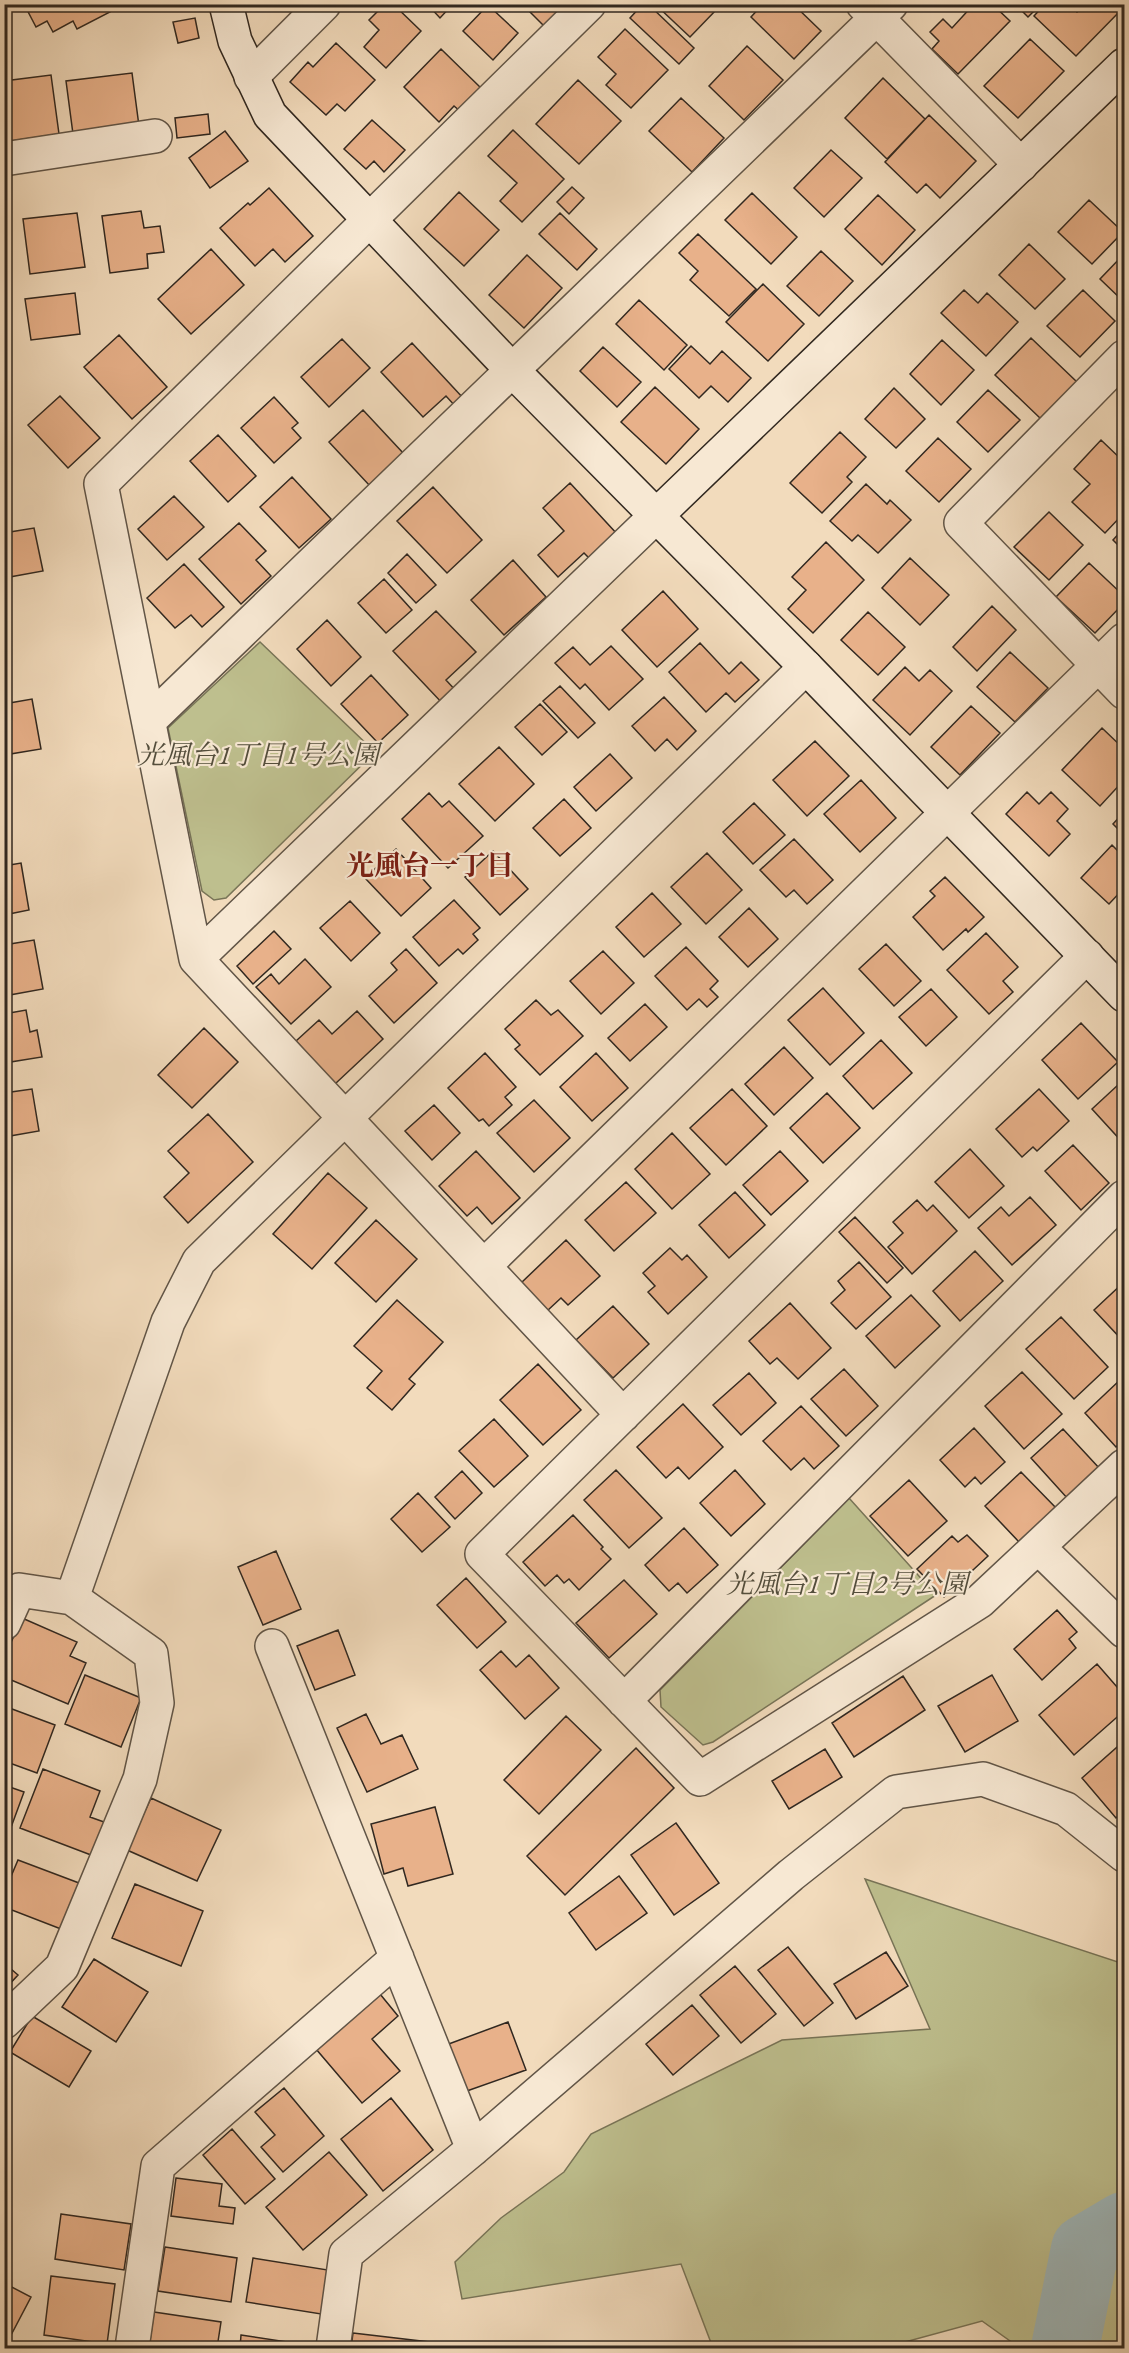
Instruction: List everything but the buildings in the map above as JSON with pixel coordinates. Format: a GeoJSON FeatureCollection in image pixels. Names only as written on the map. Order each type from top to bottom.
{"type":"FeatureCollection","features":[{"type":"Feature","properties":{"kind":"street"},"geometry":{"type":"LineString","coordinates":[[226,4],[235,41],[270,115],[512,370],[657,515],[1125,995]]}},
{"type":"Feature","properties":{"kind":"street"},"geometry":{"type":"LineString","coordinates":[[251,77],[324,4]]}},
{"type":"Feature","properties":{"kind":"street"},"geometry":{"type":"LineString","coordinates":[[589,4],[101,484],[196,959],[623,1415]]}},
{"type":"Feature","properties":{"kind":"street"},"geometry":{"type":"LineString","coordinates":[[148,721],[512,370],[877,9],[1021,165]]}},
{"type":"Feature","properties":{"kind":"street"},"geometry":{"type":"LineString","coordinates":[[196,959],[1125,65]]}},
{"type":"Feature","properties":{"kind":"street"},"geometry":{"type":"LineString","coordinates":[[4,159],[155,136]]}},
{"type":"Feature","properties":{"kind":"street"},"geometry":{"type":"LineString","coordinates":[[1125,357],[961,523],[1125,692]]}},
{"type":"Feature","properties":{"kind":"street"},"geometry":{"type":"LineString","coordinates":[[484,1266],[1125,640]]}},
{"type":"Feature","properties":{"kind":"street"},"geometry":{"type":"LineString","coordinates":[[72,1598],[168,1322],[199,1261],[806,667]]}},
{"type":"Feature","properties":{"kind":"street"},"geometry":{"type":"LineString","coordinates":[[1087,956],[482,1554],[700,1779],[980,1601],[1125,1466]]}},
{"type":"Feature","properties":{"kind":"street"},"geometry":{"type":"LineString","coordinates":[[624,1701],[1125,1197]]}},
{"type":"Feature","properties":{"kind":"street"},"geometry":{"type":"LineString","coordinates":[[1038,1547],[1125,1631]]}},
{"type":"Feature","properties":{"kind":"street"},"geometry":{"type":"LineString","coordinates":[[4,1623],[19,1590],[72,1598],[151,1653],[157,1703],[140,1779],[62,1967],[4,2022]]}},
{"type":"Feature","properties":{"kind":"street"},"geometry":{"type":"LineString","coordinates":[[273,1646],[473,2149]]}},
{"type":"Feature","properties":{"kind":"street"},"geometry":{"type":"LineString","coordinates":[[333,2349],[346,2254],[473,2149],[791,1875],[896,1792],[983,1779],[1066,1809],[1125,1855]]}},
{"type":"Feature","properties":{"kind":"street"},"geometry":{"type":"LineString","coordinates":[[132,2349],[158,2166],[397,1958]]}},
{"type":"Feature","properties":{"kind":"green space","name":"光風台1丁目1号公園"},"geometry":{"type":"Polygon","coordinates":[[[260,642],[375,752],[226,898],[214,900],[202,891],[168,728],[260,642]]]}},
{"type":"Feature","properties":{"kind":"green space","name":"光風台1丁目2号公園"},"geometry":{"type":"Polygon","coordinates":[[[849,1498],[936,1595],[713,1742],[703,1745],[661,1707],[660,1690],[849,1498]]]}},
{"type":"Feature","properties":{"kind":"green space"},"geometry":{"type":"Polygon","coordinates":[[[865,1879],[1124,1964],[1124,2348],[1020,2348],[982,2321],[883,2348],[713,2348],[681,2264],[462,2299],[455,2262],[501,2218],[564,2172],[591,2134],[782,2040],[930,2029],[865,1879]]]}},
{"type":"Feature","properties":{"kind":"waterway"},"geometry":{"type":"LineString","coordinates":[[1065,2348],[1085,2249],[1124,2226]]}},
{"type":"Feature","properties":{"kind":"district","name":"光風台一丁目"},"geometry":{"type":"Point","coordinates":[430,865]}}]}
